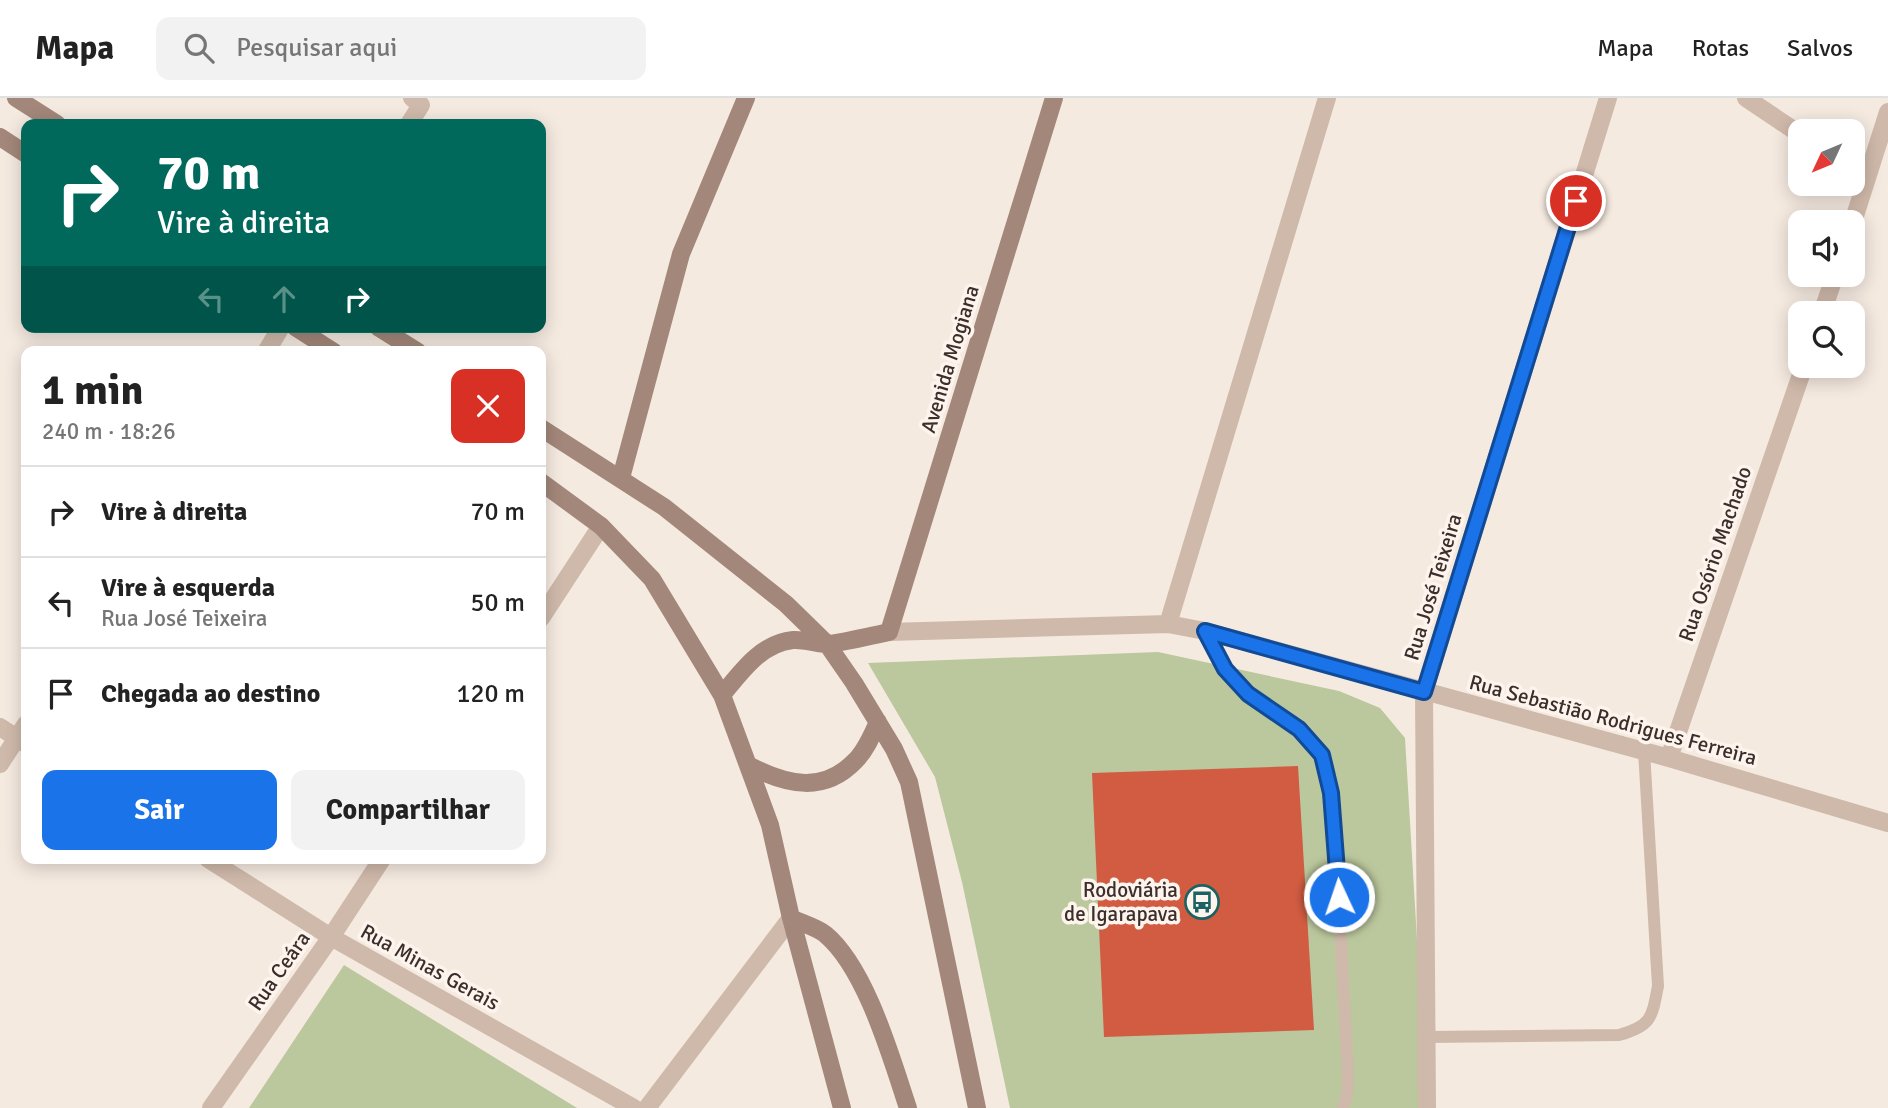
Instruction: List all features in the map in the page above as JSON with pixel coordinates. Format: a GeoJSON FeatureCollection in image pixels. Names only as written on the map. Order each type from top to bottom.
{"type":"FeatureCollection","features":[{"type":"Feature","properties":{"kind":"main road"},"geometry":{"type":"LineString","coordinates":[[16,98],[49,119]]}},
{"type":"Feature","properties":{"kind":"main road"},"geometry":{"type":"LineString","coordinates":[[621,478],[681,254],[746,98]]}},
{"type":"Feature","properties":{"kind":"main road","name":"Avenida Mogiana"},"geometry":{"type":"LineString","coordinates":[[889,632],[1054,98]]}},
{"type":"Feature","properties":{"kind":"main road"},"geometry":{"type":"LineString","coordinates":[[0,137],[21,151]]}},
{"type":"Feature","properties":{"kind":"main road"},"geometry":{"type":"LineString","coordinates":[[304,333],[325,346]]}},
{"type":"Feature","properties":{"kind":"main road"},"geometry":{"type":"LineString","coordinates":[[388,333],[408,346]]}},
{"type":"Feature","properties":{"kind":"main road"},"geometry":{"type":"LineString","coordinates":[[546,431],[664,507],[786,604],[827,645],[868,704],[909,782],[977,1108]]}},
{"type":"Feature","properties":{"kind":"main road"},"geometry":{"type":"LineString","coordinates":[[546,486],[601,526],[652,579],[722,695],[770,825],[791,918],[842,1108]]}},
{"type":"Feature","properties":{"kind":"main road","name":"Rua Sebastião Rodrigues Ferreira"},"geometry":{"type":"LineString","coordinates":[[827,645],[889,632]]}},
{"type":"Feature","properties":{"kind":"main road"},"geometry":{"type":"LineString","coordinates":[[722,695],[751,660],[769,647],[790,640],[811,640],[827,645]]}},
{"type":"Feature","properties":{"kind":"main road"},"geometry":{"type":"LineString","coordinates":[[750,766],[786,782],[805,784],[825,780],[842,772],[857,760],[878,722]]}},
{"type":"Feature","properties":{"kind":"main road"},"geometry":{"type":"LineString","coordinates":[[791,918],[824,933],[850,961],[876,1019],[908,1108]]}},
{"type":"Feature","properties":{"kind":"street"},"geometry":{"type":"LineString","coordinates":[[1168,624],[1327,98]]}},
{"type":"Feature","properties":{"kind":"street","name":"Rua José Teixeira"},"geometry":{"type":"LineString","coordinates":[[1427,1108],[1424,692],[1608,98]]}},
{"type":"Feature","properties":{"kind":"street"},"geometry":{"type":"LineString","coordinates":[[1746,98],[1788,126]]}},
{"type":"Feature","properties":{"kind":"street"},"geometry":{"type":"LineString","coordinates":[[411,119],[416,101]]}},
{"type":"Feature","properties":{"kind":"street"},"geometry":{"type":"LineString","coordinates":[[1866,162],[1888,112]]}},
{"type":"Feature","properties":{"kind":"street","name":"Rua Osório Machado"},"geometry":{"type":"LineString","coordinates":[[1669,758],[1800,378]]}},
{"type":"Feature","properties":{"kind":"street"},"geometry":{"type":"LineString","coordinates":[[546,610],[601,526]]}},
{"type":"Feature","properties":{"kind":"street","name":"Rua Sebastião Rodrigues Ferreira"},"geometry":{"type":"LineString","coordinates":[[889,632],[1168,624],[1205,631],[1669,758],[1888,823]]}},
{"type":"Feature","properties":{"kind":"street"},"geometry":{"type":"LineString","coordinates":[[0,727],[21,735]]}},
{"type":"Feature","properties":{"kind":"street"},"geometry":{"type":"LineString","coordinates":[[0,764],[21,738]]}},
{"type":"Feature","properties":{"kind":"street","name":"Rua Minas Gerais"},"geometry":{"type":"LineString","coordinates":[[216,864],[331,937],[634,1108]]}},
{"type":"Feature","properties":{"kind":"street","name":"Rua Ceára"},"geometry":{"type":"LineString","coordinates":[[211,1108],[379,864]]}},
{"type":"Feature","properties":{"kind":"street"},"geometry":{"type":"LineString","coordinates":[[647,1108],[791,918]]}},
{"type":"Feature","properties":{"kind":"lane"},"geometry":{"type":"LineString","coordinates":[[1205,631],[1225,669],[1248,694],[1299,729],[1322,755],[1331,793],[1336,846],[1348,1077],[1343,1108]]}},
{"type":"Feature","properties":{"kind":"lane"},"geometry":{"type":"LineString","coordinates":[[1427,1037],[1619,1035],[1639,1030],[1646,1024],[1652,1015],[1658,986],[1644,751]]}},
{"type":"Feature","properties":{"kind":"green space"},"geometry":{"type":"Polygon","coordinates":[[[1158,652],[1339,691],[1380,708],[1405,738],[1427,1108],[1010,1108],[962,882],[935,777],[868,663],[1158,652]]]}},
{"type":"Feature","properties":{"kind":"green space"},"geometry":{"type":"Polygon","coordinates":[[[344,965],[577,1108],[249,1108],[344,965]]]}},
{"type":"Feature","properties":{"kind":"building","name":"Rodoviária de Igarapava"},"geometry":{"type":"Polygon","coordinates":[[[1298,766],[1314,1030],[1104,1037],[1092,773],[1298,766]]]}},
{"type":"Feature","properties":{"kind":"place","name":"Rodoviária de Igarapava"},"geometry":{"type":"Point","coordinates":[1202,902]}},
{"type":"Feature","properties":{"kind":"route"},"geometry":{"type":"LineString","coordinates":[[1339,897],[1331,793],[1322,755],[1299,729],[1248,694],[1225,669],[1205,631],[1424,692],[1576,201]]}}]}
